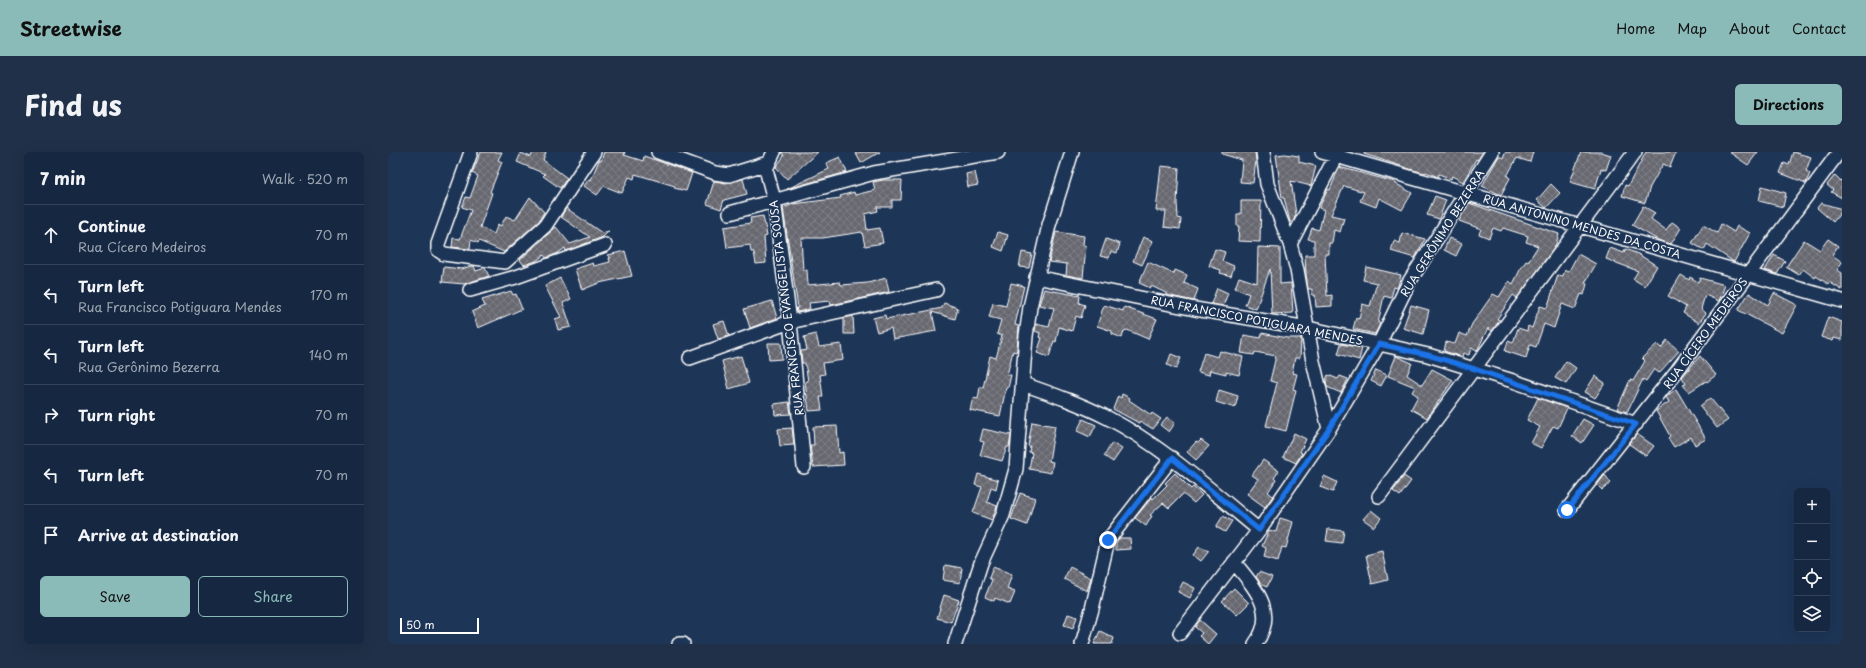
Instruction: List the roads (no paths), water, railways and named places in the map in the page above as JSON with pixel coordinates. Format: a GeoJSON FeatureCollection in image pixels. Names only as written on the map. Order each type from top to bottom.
{"type":"FeatureCollection","features":[{"type":"Feature","properties":{"kind":"street"},"geometry":{"type":"LineString","coordinates":[[472,152],[438,244],[438,250],[444,254],[504,262],[516,277]]}},
{"type":"Feature","properties":{"kind":"street"},"geometry":{"type":"LineString","coordinates":[[504,262],[545,226],[594,152]]}},
{"type":"Feature","properties":{"kind":"street"},"geometry":{"type":"LineString","coordinates":[[658,152],[715,173],[734,174],[771,158]]}},
{"type":"Feature","properties":{"kind":"street"},"geometry":{"type":"LineString","coordinates":[[730,212],[874,173],[998,152]]}},
{"type":"Feature","properties":{"kind":"street"},"geometry":{"type":"LineString","coordinates":[[956,644],[981,563],[1003,515],[1010,495],[1016,469],[1026,336],[1036,277],[1049,225],[1072,152]]}},
{"type":"Feature","properties":{"kind":"street"},"geometry":{"type":"LineString","coordinates":[[1263,152],[1266,184],[1290,244],[1308,328],[1319,390],[1329,429]]}},
{"type":"Feature","properties":{"kind":"street","name":"RUA ANTONINO MENDES DA COSTA"},"geometry":{"type":"LineString","coordinates":[[1322,152],[1337,154],[1581,227],[1842,301]]}},
{"type":"Feature","properties":{"kind":"street","name":"RUA GERÔNIMO BEZERRA"},"geometry":{"type":"LineString","coordinates":[[1180,633],[1259,530],[1329,429],[1379,344],[1409,282],[1468,193],[1492,152]]}},
{"type":"Feature","properties":{"kind":"street"},"geometry":{"type":"LineString","coordinates":[[1379,496],[1581,227],[1635,152]]}},
{"type":"Feature","properties":{"kind":"street","name":"RUA CÍCERO MEDEIROS"},"geometry":{"type":"LineString","coordinates":[[1567,510],[1636,424],[1839,152]]}},
{"type":"Feature","properties":{"kind":"street"},"geometry":{"type":"LineString","coordinates":[[1290,244],[1337,154]]}},
{"type":"Feature","properties":{"kind":"street","name":"RUA FRANCISCO EVANGELISTA SOUSA"},"geometry":{"type":"LineString","coordinates":[[771,158],[767,177],[774,200],[790,322],[804,468]]}},
{"type":"Feature","properties":{"kind":"street"},"geometry":{"type":"LineString","coordinates":[[470,290],[516,277],[605,245]]}},
{"type":"Feature","properties":{"kind":"street","name":"RUA FRANCISCO POTIGUARA MENDES"},"geometry":{"type":"LineString","coordinates":[[1036,277],[1195,309],[1308,328],[1428,355],[1475,369],[1636,424]]}},
{"type":"Feature","properties":{"kind":"street"},"geometry":{"type":"LineString","coordinates":[[690,358],[790,322],[936,290]]}},
{"type":"Feature","properties":{"kind":"street"},"geometry":{"type":"LineString","coordinates":[[1023,384],[1108,418],[1172,458],[1259,530]]}},
{"type":"Feature","properties":{"kind":"street"},"geometry":{"type":"LineString","coordinates":[[1082,644],[1092,609],[1108,540],[1172,458]]}},
{"type":"Feature","properties":{"kind":"street"},"geometry":{"type":"LineString","coordinates":[[1234,562],[1255,588],[1263,605],[1266,618],[1263,630],[1255,644]]}}]}
